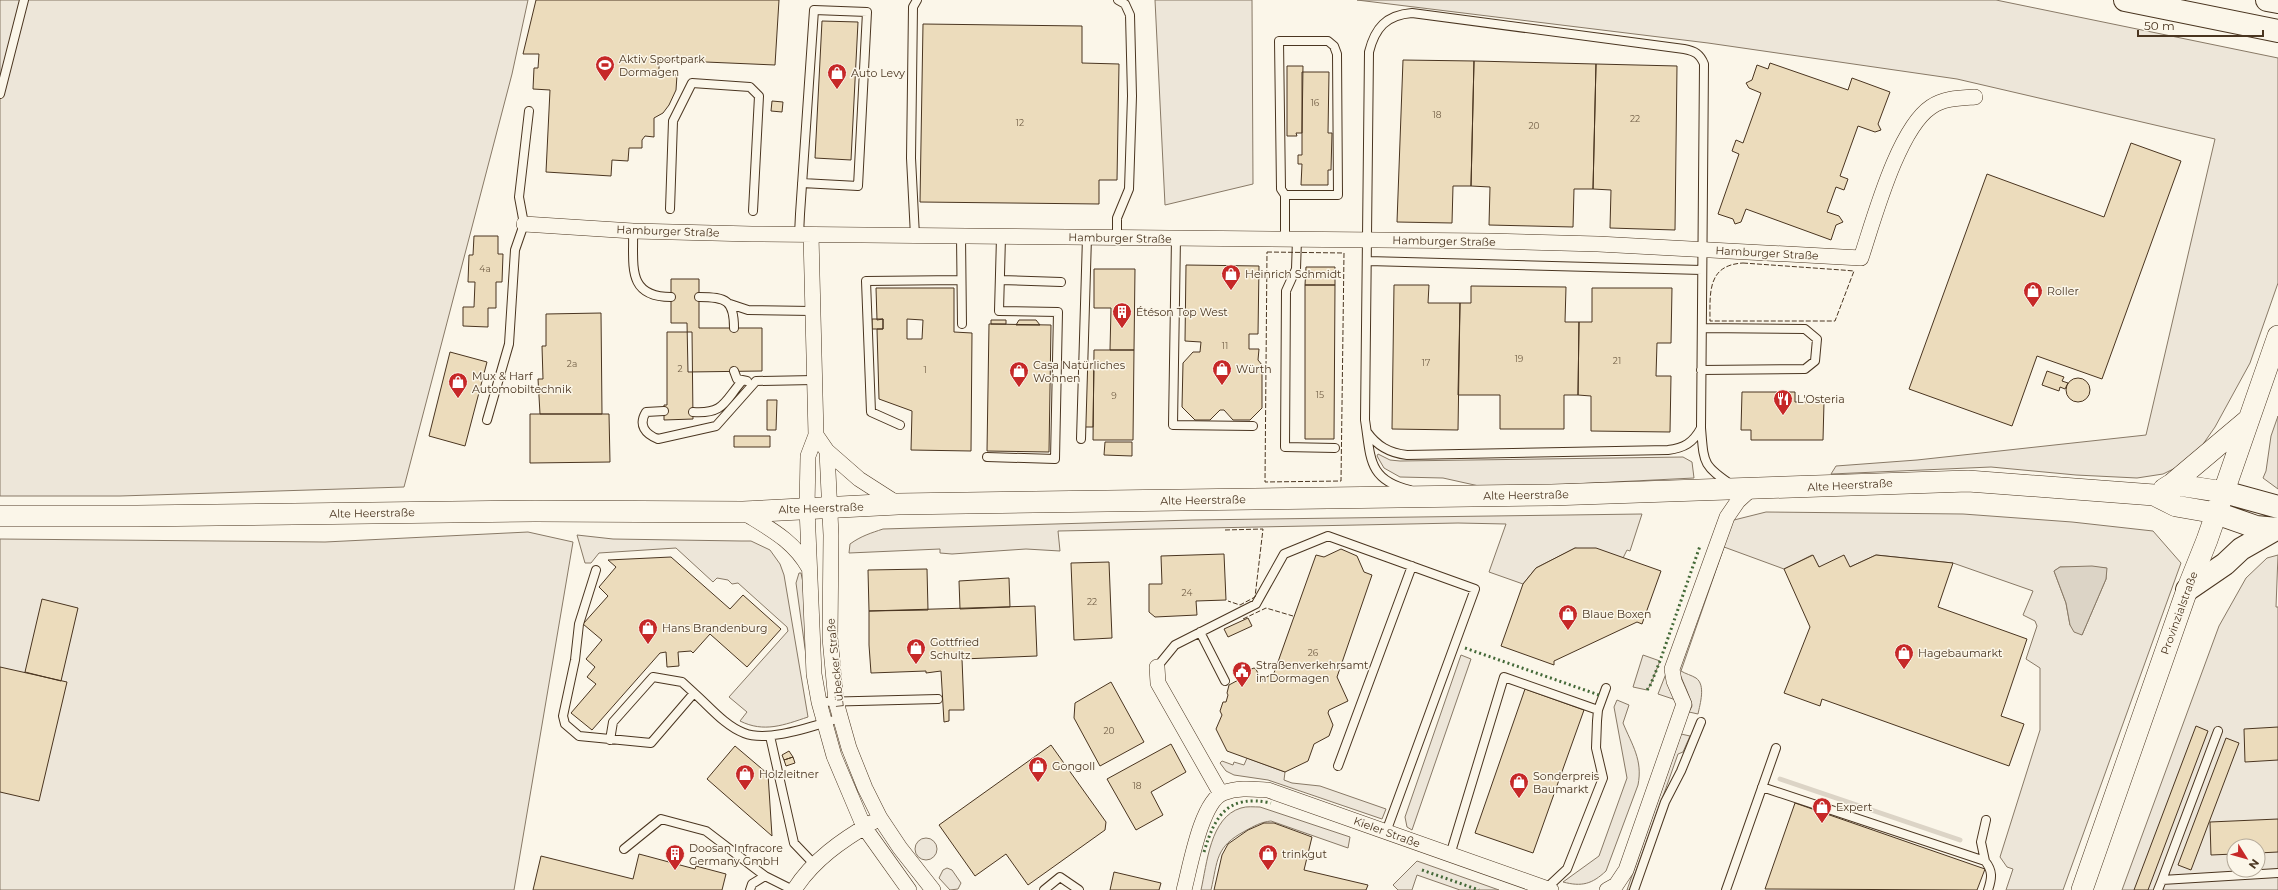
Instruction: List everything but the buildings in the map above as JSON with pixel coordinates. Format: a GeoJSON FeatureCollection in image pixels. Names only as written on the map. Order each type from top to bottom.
{"type":"FeatureCollection","features":[{"type":"Feature","properties":{"kind":"highway"},"geometry":{"type":"LineString","coordinates":[[2125,0],[2278,31]]}},
{"type":"Feature","properties":{"kind":"highway"},"geometry":{"type":"LineString","coordinates":[[2267,0],[2278,2]]}},
{"type":"Feature","properties":{"kind":"highway"},"geometry":{"type":"LineString","coordinates":[[2224,492],[2278,507]]}},
{"type":"Feature","properties":{"kind":"highway"},"geometry":{"type":"LineString","coordinates":[[2216,513],[2256,527],[2277,529]]}},
{"type":"Feature","properties":{"kind":"highway"},"geometry":{"type":"LineString","coordinates":[[2187,590],[2225,564],[2241,549],[2277,529]]}},
{"type":"Feature","properties":{"kind":"street","name":"Hamburger Straße"},"geometry":{"type":"LineString","coordinates":[[524,224],[634,231],[805,235],[1520,242],[1861,258],[1900,148],[1910,129],[1921,114],[1932,106],[1951,99],[1975,97]]}},
{"type":"Feature","properties":{"kind":"street"},"geometry":{"type":"LineString","coordinates":[[805,235],[812,311],[816,435],[808,456],[807,508]]}},
{"type":"Feature","properties":{"kind":"street","name":"Provinzialstraße"},"geometry":{"type":"LineString","coordinates":[[2082,890],[2278,336]]}},
{"type":"Feature","properties":{"kind":"street"},"geometry":{"type":"LineString","coordinates":[[2163,490],[2206,458],[2250,418]]}},
{"type":"Feature","properties":{"kind":"street"},"geometry":{"type":"LineString","coordinates":[[816,435],[827,451],[829,507]]}},
{"type":"Feature","properties":{"kind":"street","name":"Alte Heerstraße"},"geometry":{"type":"LineString","coordinates":[[827,451],[859,479],[898,504]]}},
{"type":"Feature","properties":{"kind":"street","name":"Alte Heerstraße"},"geometry":{"type":"LineString","coordinates":[[0,516],[137,516],[535,511],[743,512],[898,504],[1745,490],[1892,482],[1968,481],[2224,492]]}},
{"type":"Feature","properties":{"kind":"street"},"geometry":{"type":"LineString","coordinates":[[1608,890],[1616,885],[1626,870],[1684,704],[1674,681],[1672,669],[1727,517],[1745,490]]}},
{"type":"Feature","properties":{"kind":"street","name":"Alte Heerstraße"},"geometry":{"type":"LineString","coordinates":[[2163,490],[2176,506],[2216,513]]}},
{"type":"Feature","properties":{"kind":"street","name":"Lübecker Straße"},"geometry":{"type":"LineString","coordinates":[[829,507],[831,535],[830,638],[836,702],[849,748],[865,788],[880,818],[900,848],[933,890]]}},
{"type":"Feature","properties":{"kind":"street","name":"Lübecker Straße"},"geometry":{"type":"LineString","coordinates":[[807,508],[814,674],[834,756],[864,827],[909,890]]}},
{"type":"Feature","properties":{"kind":"street","name":"Alte Heerstraße"},"geometry":{"type":"LineString","coordinates":[[743,512],[787,540],[796,548],[809,568]]}},
{"type":"Feature","properties":{"kind":"street"},"geometry":{"type":"LineString","coordinates":[[1157,667],[1158,683],[1222,794],[1206,812],[1184,890]]}},
{"type":"Feature","properties":{"kind":"street","name":"Kieler Straße"},"geometry":{"type":"LineString","coordinates":[[1222,794],[1241,788],[1268,790],[1450,855],[1531,887],[1550,890]]}},
{"type":"Feature","properties":{"kind":"street"},"geometry":{"type":"LineString","coordinates":[[793,890],[814,864],[864,827],[880,818]]}},
{"type":"Feature","properties":{"kind":"lane"},"geometry":{"type":"LineString","coordinates":[[0,94],[24,0]]}},
{"type":"Feature","properties":{"kind":"lane"},"geometry":{"type":"LineString","coordinates":[[915,236],[911,158],[913,6],[917,0]]}},
{"type":"Feature","properties":{"kind":"lane"},"geometry":{"type":"LineString","coordinates":[[1117,238],[1117,218],[1129,189],[1132,96],[1130,15],[1125,4],[1118,0]]}},
{"type":"Feature","properties":{"kind":"lane"},"geometry":{"type":"LineString","coordinates":[[802,182],[858,186],[867,12],[814,10],[802,182],[805,235]]}},
{"type":"Feature","properties":{"kind":"lane"},"geometry":{"type":"LineString","coordinates":[[1440,496],[1403,488],[1386,481],[1377,473],[1372,465],[1365,420],[1368,261],[1369,52],[1372,39],[1378,28],[1399,14],[1412,13],[1694,51],[1701,57],[1704,64],[1701,428],[1707,465],[1711,471],[1745,490]]}},
{"type":"Feature","properties":{"kind":"lane"},"geometry":{"type":"LineString","coordinates":[[1285,195],[1338,195],[1337,54],[1334,46],[1328,41],[1279,41],[1281,189],[1285,195],[1296,269],[1286,291],[1285,447],[1335,448]]}},
{"type":"Feature","properties":{"kind":"lane"},"geometry":{"type":"LineString","coordinates":[[670,209],[673,121],[692,83],[750,87],[759,96],[753,211]]}},
{"type":"Feature","properties":{"kind":"lane"},"geometry":{"type":"LineString","coordinates":[[487,420],[509,344],[514,250],[524,224],[519,197],[529,110]]}},
{"type":"Feature","properties":{"kind":"lane"},"geometry":{"type":"LineString","coordinates":[[634,231],[634,271],[637,284],[645,292],[657,297],[671,297]]}},
{"type":"Feature","properties":{"kind":"lane"},"geometry":{"type":"LineString","coordinates":[[961,236],[962,324]]}},
{"type":"Feature","properties":{"kind":"lane"},"geometry":{"type":"LineString","coordinates":[[987,457],[1055,458],[1058,312],[1000,311],[1001,237]]}},
{"type":"Feature","properties":{"kind":"lane"},"geometry":{"type":"LineString","coordinates":[[1081,439],[1087,238]]}},
{"type":"Feature","properties":{"kind":"lane"},"geometry":{"type":"LineString","coordinates":[[1176,238],[1173,425],[1253,426]]}},
{"type":"Feature","properties":{"kind":"lane"},"geometry":{"type":"LineString","coordinates":[[1368,261],[1702,270]]}},
{"type":"Feature","properties":{"kind":"lane"},"geometry":{"type":"LineString","coordinates":[[900,425],[871,412],[866,281],[961,280]]}},
{"type":"Feature","properties":{"kind":"lane"},"geometry":{"type":"LineString","coordinates":[[1000,280],[1061,282]]}},
{"type":"Feature","properties":{"kind":"lane"},"geometry":{"type":"LineString","coordinates":[[699,297],[720,300],[748,310],[812,311]]}},
{"type":"Feature","properties":{"kind":"lane"},"geometry":{"type":"LineString","coordinates":[[730,304],[734,312],[734,328]]}},
{"type":"Feature","properties":{"kind":"lane"},"geometry":{"type":"LineString","coordinates":[[1701,370],[1805,370],[1815,361],[1817,339],[1805,329],[1702,328]]}},
{"type":"Feature","properties":{"kind":"lane"},"geometry":{"type":"LineString","coordinates":[[734,371],[737,379],[742,380],[814,380]]}},
{"type":"Feature","properties":{"kind":"lane"},"geometry":{"type":"LineString","coordinates":[[693,412],[708,413],[718,410],[742,380]]}},
{"type":"Feature","properties":{"kind":"lane"},"geometry":{"type":"LineString","coordinates":[[664,411],[646,412],[642,419],[643,428],[650,436],[658,439],[716,426],[756,381]]}},
{"type":"Feature","properties":{"kind":"lane"},"geometry":{"type":"LineString","coordinates":[[1367,432],[1381,447],[1389,452],[1407,455],[1668,450],[1685,447],[1693,441],[1701,428]]}},
{"type":"Feature","properties":{"kind":"lane"},"geometry":{"type":"LineString","coordinates":[[1157,667],[1175,645],[1256,604],[1284,554],[1328,536],[1474,589],[1386,832]]}},
{"type":"Feature","properties":{"kind":"lane"},"geometry":{"type":"LineString","coordinates":[[1338,766],[1412,566]]}},
{"type":"Feature","properties":{"kind":"lane"},"geometry":{"type":"LineString","coordinates":[[596,570],[578,624],[575,660],[563,716],[565,724],[579,736],[651,743],[694,693]]}},
{"type":"Feature","properties":{"kind":"lane"},"geometry":{"type":"LineString","coordinates":[[1200,632],[1225,681]]}},
{"type":"Feature","properties":{"kind":"lane"},"geometry":{"type":"LineString","coordinates":[[610,740],[613,722],[653,677],[682,682],[735,729],[756,736],[770,736],[841,718]]}},
{"type":"Feature","properties":{"kind":"lane"},"geometry":{"type":"LineString","coordinates":[[1450,855],[1504,677],[1598,710]]}},
{"type":"Feature","properties":{"kind":"lane"},"geometry":{"type":"LineString","coordinates":[[1550,890],[1551,884],[1567,869],[1603,778],[1596,748],[1598,710],[1606,688]]}},
{"type":"Feature","properties":{"kind":"lane"},"geometry":{"type":"LineString","coordinates":[[820,702],[938,699]]}},
{"type":"Feature","properties":{"kind":"lane"},"geometry":{"type":"LineString","coordinates":[[1634,890],[1665,802],[1681,771],[1701,722]]}},
{"type":"Feature","properties":{"kind":"lane"},"geometry":{"type":"LineString","coordinates":[[2158,890],[2218,731]]}},
{"type":"Feature","properties":{"kind":"lane"},"geometry":{"type":"LineString","coordinates":[[770,736],[794,843],[814,864]]}},
{"type":"Feature","properties":{"kind":"lane"},"geometry":{"type":"LineString","coordinates":[[1726,890],[1776,748]]}},
{"type":"Feature","properties":{"kind":"lane"},"geometry":{"type":"LineString","coordinates":[[1762,787],[1985,861]]}},
{"type":"Feature","properties":{"kind":"lane"},"geometry":{"type":"LineString","coordinates":[[624,849],[661,819],[706,831],[765,876],[793,890]]}},
{"type":"Feature","properties":{"kind":"lane"},"geometry":{"type":"LineString","coordinates":[[1986,820],[1981,842],[1985,861],[1991,869],[1992,878],[1988,890]]}},
{"type":"Feature","properties":{"kind":"lane"},"geometry":{"type":"LineString","coordinates":[[2162,880],[2278,873]]}},
{"type":"Feature","properties":{"kind":"lane"},"geometry":{"type":"LineString","coordinates":[[750,890],[752,884],[765,876]]}},
{"type":"Feature","properties":{"kind":"lane"},"geometry":{"type":"LineString","coordinates":[[1044,890],[1060,876],[1079,890]]}},
{"type":"Feature","properties":{"kind":"shaded area"},"geometry":{"type":"Polygon","coordinates":[[[0,0],[528,0],[512,74],[404,487],[120,496],[0,496],[0,0]]]}},
{"type":"Feature","properties":{"kind":"shaded area"},"geometry":{"type":"Polygon","coordinates":[[[1155,0],[1252,0],[1253,184],[1165,205],[1155,0]]]}},
{"type":"Feature","properties":{"kind":"shaded area"},"geometry":{"type":"Polygon","coordinates":[[[1357,0],[1996,0],[2278,58],[2278,283],[2250,363],[2215,427],[2192,460],[2163,474],[2137,478],[2076,475],[1991,467],[1831,474],[1836,466],[1917,460],[2146,435],[2215,139],[1957,79],[1708,43],[1357,0]]]}},
{"type":"Feature","properties":{"kind":"shaded area"},"geometry":{"type":"Polygon","coordinates":[[[2278,416],[2278,489],[2263,478],[2266,471],[2271,436],[2278,416]]]}},
{"type":"Feature","properties":{"kind":"shaded area"},"geometry":{"type":"Polygon","coordinates":[[[1378,454],[1390,460],[1400,461],[1683,457],[1692,462],[1694,478],[1553,485],[1479,486],[1443,478],[1400,477],[1384,468],[1377,456],[1378,454]]]}},
{"type":"Feature","properties":{"kind":"shaded area"},"geometry":{"type":"Polygon","coordinates":[[[1766,512],[1963,514],[2072,522],[2153,531],[2181,563],[2063,890],[2006,890],[2013,869],[2007,867],[2000,857],[2040,730],[2040,668],[2026,659],[2037,626],[2035,621],[2023,615],[2033,591],[1953,563],[1876,555],[1850,567],[1819,567],[1812,555],[1784,569],[1724,547],[1681,671],[1696,678],[1701,685],[1702,690],[1698,714],[1689,712],[1692,705],[1677,668],[1730,521],[1766,512]],[[2060,567],[2054,571],[2066,603],[2070,625],[2082,635],[2106,579],[2106,568],[2060,567]]]}},
{"type":"Feature","properties":{"kind":"shaded area"},"geometry":{"type":"Polygon","coordinates":[[[1642,514],[1630,551],[1627,550],[1623,558],[1575,548],[1536,568],[1523,584],[1489,572],[1506,524],[1458,523],[1058,531],[1060,551],[1026,549],[952,554],[940,553],[940,549],[849,553],[850,544],[870,533],[883,529],[1192,520],[1642,514]]]}},
{"type":"Feature","properties":{"kind":"shaded area"},"geometry":{"type":"Polygon","coordinates":[[[528,532],[573,542],[514,890],[0,890],[0,539],[325,542],[528,532]]]}},
{"type":"Feature","properties":{"kind":"shaded area"},"geometry":{"type":"Polygon","coordinates":[[[577,535],[613,539],[751,541],[770,550],[780,564],[784,575],[808,717],[791,723],[766,727],[757,727],[740,721],[747,712],[729,697],[788,631],[787,627],[738,583],[732,584],[728,580],[717,578],[713,582],[676,548],[599,553],[591,563],[585,563],[577,535]]]}},
{"type":"Feature","properties":{"kind":"shaded area"},"geometry":{"type":"Polygon","coordinates":[[[2278,555],[2276,607],[2278,607],[2278,890],[2122,890],[2219,626],[2246,578],[2267,558],[2278,555]]]}},
{"type":"Feature","properties":{"kind":"shaded area"},"geometry":{"type":"Polygon","coordinates":[[[2092,566],[2107,568],[2106,579],[2082,635],[2074,632],[2070,625],[2066,603],[2054,571],[2060,567],[2092,566]]]}},
{"type":"Feature","properties":{"kind":"shaded area"},"geometry":{"type":"Polygon","coordinates":[[[799,573],[801,573],[803,583],[807,663],[796,583],[799,573]]]}},
{"type":"Feature","properties":{"kind":"shaded area"},"geometry":{"type":"Polygon","coordinates":[[[1461,655],[1471,659],[1412,830],[1407,827],[1405,817],[1461,655]]]}},
{"type":"Feature","properties":{"kind":"shaded area"},"geometry":{"type":"Polygon","coordinates":[[[1643,655],[1660,661],[1647,690],[1633,687],[1643,655]]]}},
{"type":"Feature","properties":{"kind":"shaded area"},"geometry":{"type":"Polygon","coordinates":[[[1667,671],[1679,701],[1658,694],[1667,671]]]}},
{"type":"Feature","properties":{"kind":"shaded area"},"geometry":{"type":"Polygon","coordinates":[[[1617,700],[1629,705],[1623,723],[1638,760],[1638,785],[1606,871],[1591,882],[1576,884],[1563,882],[1599,856],[1627,778],[1614,707],[1617,700]]]}},
{"type":"Feature","properties":{"kind":"shaded area"},"geometry":{"type":"Polygon","coordinates":[[[1681,734],[1690,736],[1683,752],[1678,754],[1630,890],[1627,890],[1681,734]]]}},
{"type":"Feature","properties":{"kind":"shaded area"},"geometry":{"type":"Polygon","coordinates":[[[1247,758],[1285,772],[1284,780],[1292,783],[1320,786],[1386,809],[1382,819],[1268,780],[1234,775],[1226,771],[1220,763],[1222,761],[1233,765],[1234,762],[1244,765],[1247,758]]]}},
{"type":"Feature","properties":{"kind":"shaded area"},"geometry":{"type":"Polygon","coordinates":[[[1260,807],[1350,837],[1348,848],[1271,821],[1264,822],[1245,831],[1228,843],[1219,855],[1211,890],[1201,890],[1208,855],[1216,831],[1223,821],[1231,813],[1241,808],[1260,807]]]}},
{"type":"Feature","properties":{"kind":"shaded area"},"geometry":{"type":"Polygon","coordinates":[[[926,838],[934,841],[937,849],[934,857],[926,860],[918,857],[915,849],[918,841],[926,838]]]}},
{"type":"Feature","properties":{"kind":"shaded area"},"geometry":{"type":"Polygon","coordinates":[[[1417,861],[1499,890],[1460,890],[1417,875],[1412,890],[1398,890],[1393,885],[1417,861]]]}},
{"type":"Feature","properties":{"kind":"shaded area"},"geometry":{"type":"Polygon","coordinates":[[[947,868],[952,870],[961,883],[958,889],[950,890],[939,878],[943,870],[947,868]]]}},
{"type":"Feature","properties":{"kind":"waterway"},"geometry":{"type":"LineString","coordinates":[[1780,779],[1960,840]]}},
{"type":"Feature","properties":{"kind":"hedge"},"geometry":{"type":"LineString","coordinates":[[1647,690],[1660,661],[1700,546]]}},
{"type":"Feature","properties":{"kind":"hedge"},"geometry":{"type":"LineString","coordinates":[[1465,648],[1599,695]]}},
{"type":"Feature","properties":{"kind":"hedge"},"geometry":{"type":"LineString","coordinates":[[1204,852],[1213,827],[1226,810],[1234,805],[1244,802],[1256,801],[1271,803]]}},
{"type":"Feature","properties":{"kind":"hedge"},"geometry":{"type":"LineString","coordinates":[[1422,870],[1479,890]]}},
{"type":"Feature","properties":{"kind":"fence"},"geometry":{"type":"LineString","coordinates":[[1267,252],[1344,253],[1341,481],[1265,482],[1267,252]]}},
{"type":"Feature","properties":{"kind":"fence"},"geometry":{"type":"LineString","coordinates":[[1743,263],[1842,270],[1854,271],[1835,321],[1710,321],[1710,300],[1713,282],[1723,269],[1731,265],[1743,263]]}},
{"type":"Feature","properties":{"kind":"fence"},"geometry":{"type":"LineString","coordinates":[[1225,530],[1263,529],[1255,597],[1240,605],[1228,601]]}},
{"type":"Feature","properties":{"kind":"fence"},"geometry":{"type":"LineString","coordinates":[[1243,619],[1266,608],[1293,616]]}},
{"type":"Feature","properties":{"kind":"place","name":"Aktiv Sportpark Dormagen"},"geometry":{"type":"Point","coordinates":[605,82]}},
{"type":"Feature","properties":{"kind":"place","name":"Auto Levy"},"geometry":{"type":"Point","coordinates":[837,90]}},
{"type":"Feature","properties":{"kind":"place","name":"Heinrich Schmidt"},"geometry":{"type":"Point","coordinates":[1231,291]}},
{"type":"Feature","properties":{"kind":"place","name":"Roller"},"geometry":{"type":"Point","coordinates":[2033,308]}},
{"type":"Feature","properties":{"kind":"place","name":"Étéson Top West"},"geometry":{"type":"Point","coordinates":[1122,329]}},
{"type":"Feature","properties":{"kind":"place","name":"Würth"},"geometry":{"type":"Point","coordinates":[1222,386]}},
{"type":"Feature","properties":{"kind":"place","name":"Casa Natürliches Wohnen"},"geometry":{"type":"Point","coordinates":[1019,388]}},
{"type":"Feature","properties":{"kind":"place","name":"Mux & Harf Automobiltechnik"},"geometry":{"type":"Point","coordinates":[458,399]}},
{"type":"Feature","properties":{"kind":"place","name":"L'Osteria"},"geometry":{"type":"Point","coordinates":[1783,416]}},
{"type":"Feature","properties":{"kind":"place","name":"Blaue Boxen"},"geometry":{"type":"Point","coordinates":[1568,631]}},
{"type":"Feature","properties":{"kind":"place","name":"Hans Brandenburg"},"geometry":{"type":"Point","coordinates":[648,645]}},
{"type":"Feature","properties":{"kind":"place","name":"Gottfried Schultz"},"geometry":{"type":"Point","coordinates":[916,665]}},
{"type":"Feature","properties":{"kind":"place","name":"Hagebaumarkt"},"geometry":{"type":"Point","coordinates":[1904,670]}},
{"type":"Feature","properties":{"kind":"place","name":"Straßenverkehrsamt in Dormagen"},"geometry":{"type":"Point","coordinates":[1242,688]}},
{"type":"Feature","properties":{"kind":"place","name":"Gongoll"},"geometry":{"type":"Point","coordinates":[1038,783]}},
{"type":"Feature","properties":{"kind":"place","name":"Holzleitner"},"geometry":{"type":"Point","coordinates":[745,791]}},
{"type":"Feature","properties":{"kind":"place","name":"Sonderpreis Baumarkt"},"geometry":{"type":"Point","coordinates":[1519,799]}},
{"type":"Feature","properties":{"kind":"place","name":"Expert"},"geometry":{"type":"Point","coordinates":[1822,824]}},
{"type":"Feature","properties":{"kind":"place","name":"Doosan Infracore Germany GmbH"},"geometry":{"type":"Point","coordinates":[675,871]}},
{"type":"Feature","properties":{"kind":"place","name":"trinkgut"},"geometry":{"type":"Point","coordinates":[1268,871]}}]}
